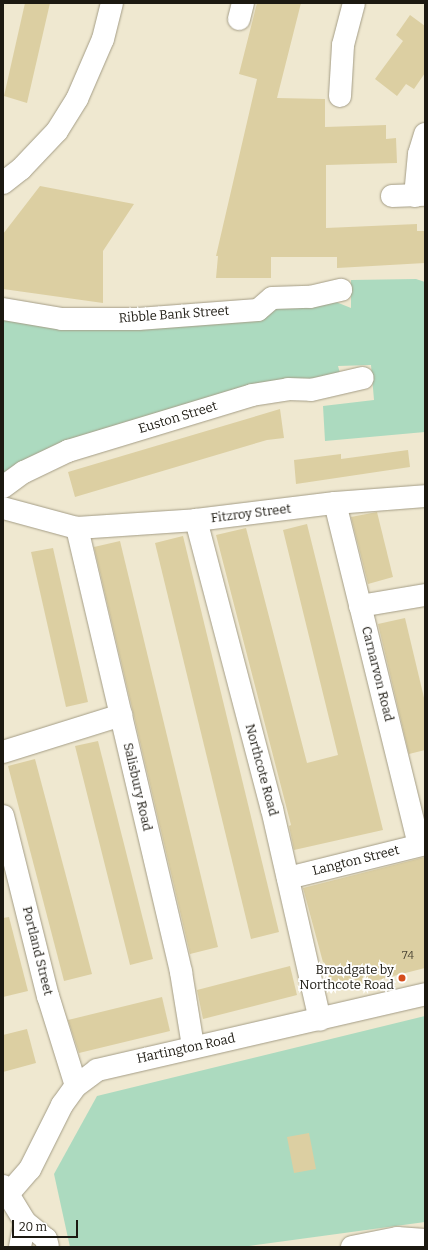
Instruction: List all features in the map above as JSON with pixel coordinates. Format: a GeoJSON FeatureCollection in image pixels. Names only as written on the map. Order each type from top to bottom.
{"type":"FeatureCollection","features":[{"type":"Feature","properties":{"kind":"street"},"geometry":{"type":"LineString","coordinates":[[3,183],[21,169],[57,131],[78,99],[103,39],[112,3]]}},
{"type":"Feature","properties":{"kind":"street"},"geometry":{"type":"LineString","coordinates":[[340,96],[343,45],[354,3]]}},
{"type":"Feature","properties":{"kind":"street"},"geometry":{"type":"LineString","coordinates":[[392,196],[420,196],[419,154],[425,134]]}},
{"type":"Feature","properties":{"kind":"street","name":"Ribble Bank Street"},"geometry":{"type":"LineString","coordinates":[[3,310],[62,319],[138,319],[258,310],[272,298],[310,297],[341,290]]}},
{"type":"Feature","properties":{"kind":"street","name":"Euston Street"},"geometry":{"type":"LineString","coordinates":[[3,487],[24,472],[68,451],[252,395],[288,389],[311,390],[363,378]]}},
{"type":"Feature","properties":{"kind":"street","name":"Fitzroy Street"},"geometry":{"type":"LineString","coordinates":[[77,528],[196,520],[335,503],[425,496]]}},
{"type":"Feature","properties":{"kind":"street","name":"Carnarvon Road"},"geometry":{"type":"LineString","coordinates":[[335,503],[360,606],[422,844]]}},
{"type":"Feature","properties":{"kind":"street"},"geometry":{"type":"LineString","coordinates":[[3,508],[77,528]]}},
{"type":"Feature","properties":{"kind":"street","name":"Northcote Road"},"geometry":{"type":"LineString","coordinates":[[196,520],[288,878],[320,1020]]}},
{"type":"Feature","properties":{"kind":"street","name":"Salisbury Road"},"geometry":{"type":"LineString","coordinates":[[77,528],[181,972],[193,1046]]}},
{"type":"Feature","properties":{"kind":"street"},"geometry":{"type":"LineString","coordinates":[[360,606],[425,595]]}},
{"type":"Feature","properties":{"kind":"street"},"geometry":{"type":"LineString","coordinates":[[3,752],[120,715]]}},
{"type":"Feature","properties":{"kind":"street","name":"Portland Street"},"geometry":{"type":"LineString","coordinates":[[3,816],[48,996],[76,1086]]}},
{"type":"Feature","properties":{"kind":"street","name":"Langton Street"},"geometry":{"type":"LineString","coordinates":[[288,878],[422,844]]}},
{"type":"Feature","properties":{"kind":"street","name":"Hartington Road"},"geometry":{"type":"LineString","coordinates":[[48,1247],[46,1239],[25,1222],[6,1189],[30,1169],[62,1105],[76,1086],[97,1070],[193,1046],[320,1020],[425,994]]}},
{"type":"Feature","properties":{"kind":"street"},"geometry":{"type":"LineString","coordinates":[[20,1247],[25,1222]]}},
{"type":"Feature","properties":{"kind":"street"},"geometry":{"type":"LineString","coordinates":[[352,1247],[397,1238],[425,1240]]}},
{"type":"Feature","properties":{"kind":"green space"},"geometry":{"type":"Polygon","coordinates":[[[416,279],[425,282],[425,432],[325,441],[323,406],[374,400],[371,365],[338,366],[341,377],[3,481],[3,314],[59,323],[274,301],[331,300],[351,308],[351,280],[416,279]]]}},
{"type":"Feature","properties":{"kind":"green space"},"geometry":{"type":"Polygon","coordinates":[[[425,1016],[425,1222],[242,1247],[70,1247],[54,1174],[97,1096],[425,1016]]]}},
{"type":"Feature","properties":{"kind":"building"},"geometry":{"type":"Polygon","coordinates":[[[25,3],[50,3],[27,103],[4,96],[25,3]]]}},
{"type":"Feature","properties":{"kind":"building"},"geometry":{"type":"Polygon","coordinates":[[[257,3],[301,3],[277,98],[325,99],[325,127],[386,125],[386,139],[396,138],[397,163],[326,165],[326,228],[417,224],[417,231],[425,231],[425,263],[337,268],[337,257],[271,257],[271,278],[216,278],[218,256],[216,256],[257,79],[239,74],[257,3]]]}},
{"type":"Feature","properties":{"kind":"building"},"geometry":{"type":"Polygon","coordinates":[[[410,15],[425,26],[425,73],[414,89],[406,84],[397,96],[375,79],[403,41],[396,35],[410,15]]]}},
{"type":"Feature","properties":{"kind":"building"},"geometry":{"type":"Polygon","coordinates":[[[40,186],[134,204],[103,251],[103,303],[3,289],[3,234],[40,186]]]}},
{"type":"Feature","properties":{"kind":"building"},"geometry":{"type":"Polygon","coordinates":[[[280,409],[284,438],[267,440],[75,497],[68,472],[280,409]]]}},
{"type":"Feature","properties":{"kind":"building"},"geometry":{"type":"Polygon","coordinates":[[[408,450],[410,467],[296,484],[294,460],[341,454],[341,459],[408,450]]]}},
{"type":"Feature","properties":{"kind":"building"},"geometry":{"type":"Polygon","coordinates":[[[377,512],[393,577],[368,584],[351,517],[377,512]]]}},
{"type":"Feature","properties":{"kind":"building"},"geometry":{"type":"Polygon","coordinates":[[[307,524],[383,830],[294,850],[289,826],[291,825],[216,535],[246,528],[307,763],[338,755],[283,530],[307,524]]]}},
{"type":"Feature","properties":{"kind":"building"},"geometry":{"type":"Polygon","coordinates":[[[183,536],[279,932],[251,939],[155,543],[183,536]]]}},
{"type":"Feature","properties":{"kind":"building"},"geometry":{"type":"Polygon","coordinates":[[[120,541],[218,947],[190,954],[94,547],[120,541]]]}},
{"type":"Feature","properties":{"kind":"building"},"geometry":{"type":"Polygon","coordinates":[[[53,548],[88,702],[66,707],[31,552],[53,548]]]}},
{"type":"Feature","properties":{"kind":"building"},"geometry":{"type":"Polygon","coordinates":[[[405,618],[425,702],[425,750],[409,754],[378,624],[405,618]]]}},
{"type":"Feature","properties":{"kind":"building"},"geometry":{"type":"Polygon","coordinates":[[[98,741],[153,959],[130,965],[75,746],[98,741]]]}},
{"type":"Feature","properties":{"kind":"building"},"geometry":{"type":"Polygon","coordinates":[[[35,759],[92,974],[64,981],[8,766],[35,759]]]}},
{"type":"Feature","properties":{"kind":"building"},"geometry":{"type":"Polygon","coordinates":[[[425,857],[425,968],[331,992],[303,888],[425,857]]]}},
{"type":"Feature","properties":{"kind":"building"},"geometry":{"type":"Polygon","coordinates":[[[9,917],[28,991],[3,997],[3,918],[9,917]]]}},
{"type":"Feature","properties":{"kind":"building"},"geometry":{"type":"Polygon","coordinates":[[[290,966],[297,995],[203,1019],[197,990],[290,966]]]}},
{"type":"Feature","properties":{"kind":"building"},"geometry":{"type":"Polygon","coordinates":[[[162,997],[170,1031],[79,1053],[68,1020],[162,997]]]}},
{"type":"Feature","properties":{"kind":"building"},"geometry":{"type":"Polygon","coordinates":[[[27,1029],[36,1063],[3,1072],[3,1035],[27,1029]]]}},
{"type":"Feature","properties":{"kind":"building"},"geometry":{"type":"Polygon","coordinates":[[[309,1133],[316,1169],[294,1173],[287,1137],[309,1133]]]}},
{"type":"Feature","properties":{"kind":"place","name":"Broadgate by Northcote Road"},"geometry":{"type":"Point","coordinates":[402,978]}}]}
